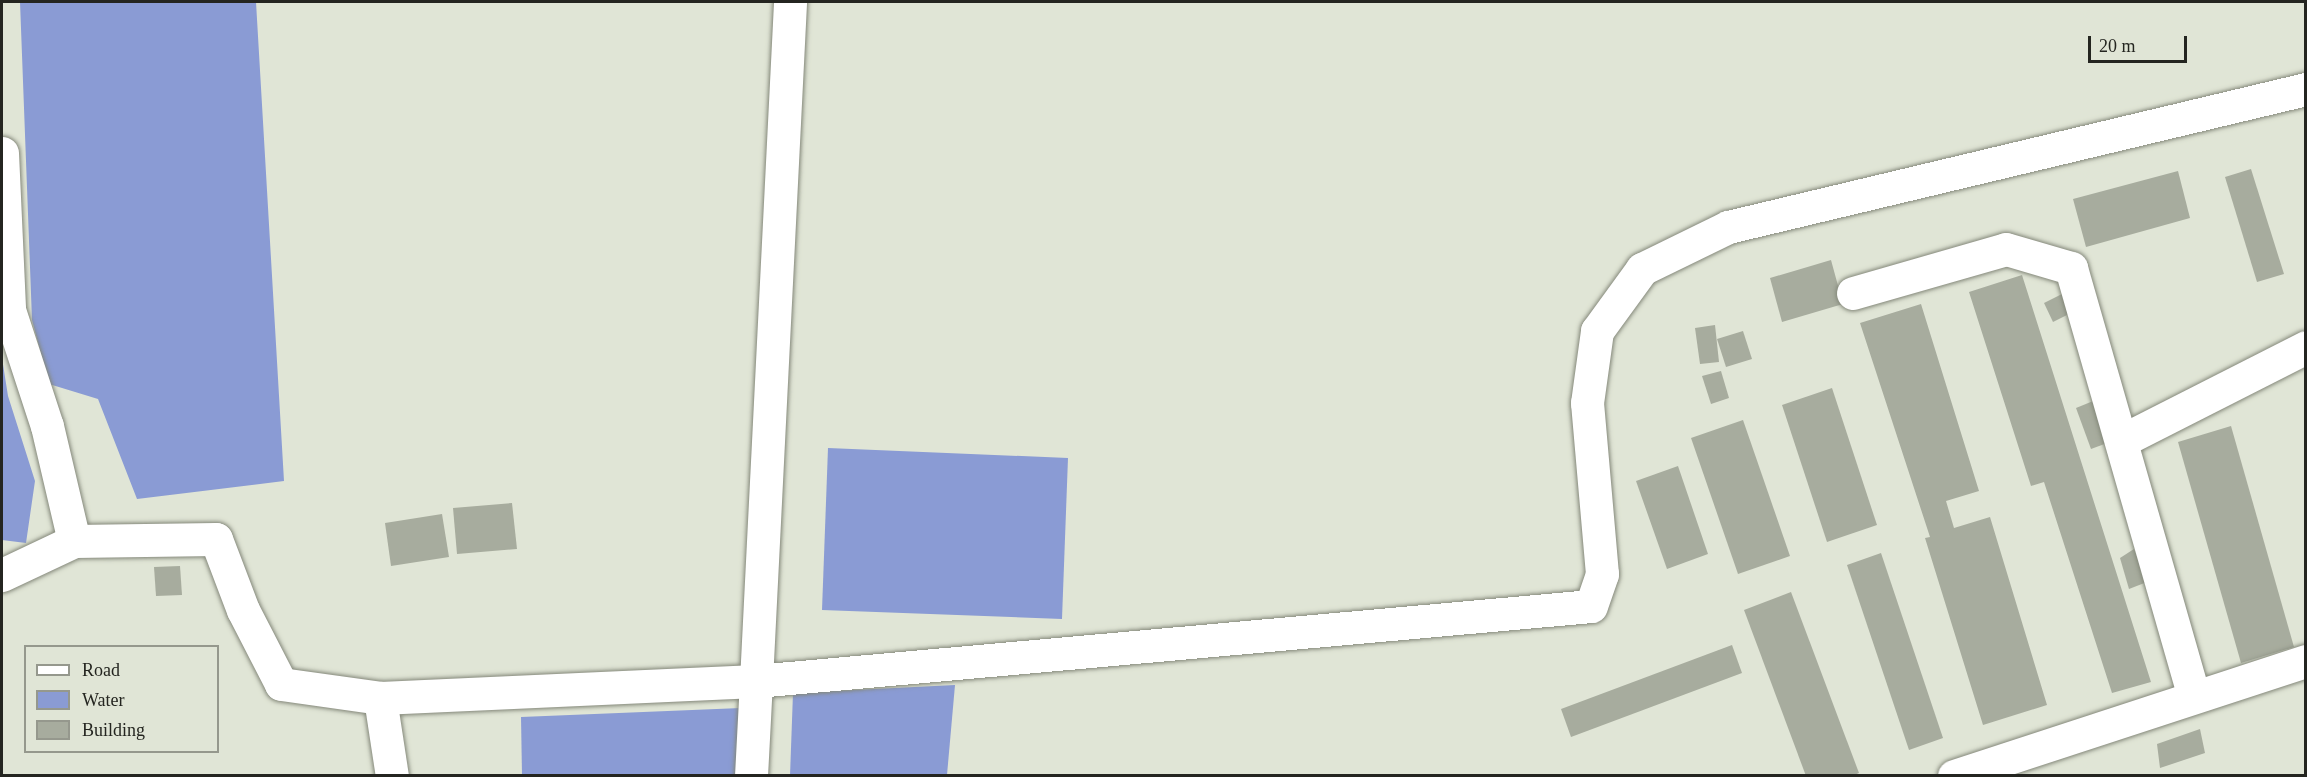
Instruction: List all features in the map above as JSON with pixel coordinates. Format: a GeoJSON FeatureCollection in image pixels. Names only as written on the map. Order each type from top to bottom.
{"type":"FeatureCollection","features":[{"type":"Feature","properties":{"kind":"street"},"geometry":{"type":"LineString","coordinates":[[751,776],[790,2]]}},
{"type":"Feature","properties":{"kind":"street"},"geometry":{"type":"LineString","coordinates":[[2,574],[74,541],[216,539],[243,610],[281,684],[380,698],[756,681],[1591,606],[1602,574],[1587,403],[1597,332],[1642,268],[1728,227],[2306,89]]}},
{"type":"Feature","properties":{"kind":"street"},"geometry":{"type":"LineString","coordinates":[[2,153],[9,310],[47,426],[74,541]]}},
{"type":"Feature","properties":{"kind":"street"},"geometry":{"type":"LineString","coordinates":[[1853,293],[2006,249],[2071,267],[2123,440],[2194,696]]}},
{"type":"Feature","properties":{"kind":"street"},"geometry":{"type":"LineString","coordinates":[[2123,440],[2306,346]]}},
{"type":"Feature","properties":{"kind":"street"},"geometry":{"type":"LineString","coordinates":[[1954,776],[2306,661]]}},
{"type":"Feature","properties":{"kind":"street"},"geometry":{"type":"LineString","coordinates":[[380,698],[392,776]]}},
{"type":"Feature","properties":{"kind":"water"},"geometry":{"type":"Polygon","coordinates":[[[20,2],[256,2],[284,481],[137,499],[98,399],[49,384],[32,320],[20,2]]]}},
{"type":"Feature","properties":{"kind":"water"},"geometry":{"type":"Polygon","coordinates":[[[2,358],[8,396],[35,481],[26,543],[2,540],[2,358]]]}},
{"type":"Feature","properties":{"kind":"water"},"geometry":{"type":"Polygon","coordinates":[[[828,448],[1068,458],[1062,619],[822,610],[828,448]]]}},
{"type":"Feature","properties":{"kind":"water"},"geometry":{"type":"Polygon","coordinates":[[[955,685],[947,775],[790,776],[793,693],[955,685]]]}},
{"type":"Feature","properties":{"kind":"water"},"geometry":{"type":"Polygon","coordinates":[[[741,708],[737,775],[522,775],[521,717],[741,708]]]}},
{"type":"Feature","properties":{"kind":"building"},"geometry":{"type":"Polygon","coordinates":[[[2251,169],[2284,274],[2257,282],[2225,177],[2251,169]]]}},
{"type":"Feature","properties":{"kind":"building"},"geometry":{"type":"Polygon","coordinates":[[[2178,171],[2190,218],[2086,247],[2073,199],[2178,171]]]}},
{"type":"Feature","properties":{"kind":"building"},"geometry":{"type":"Polygon","coordinates":[[[1831,260],[1843,304],[1782,322],[1770,278],[1831,260]]]}},
{"type":"Feature","properties":{"kind":"building"},"geometry":{"type":"Polygon","coordinates":[[[2022,275],[2151,682],[2112,693],[2044,482],[2031,486],[1969,292],[2022,275]]]}},
{"type":"Feature","properties":{"kind":"building"},"geometry":{"type":"Polygon","coordinates":[[[2066,292],[2075,311],[2053,322],[2044,303],[2066,292]]]}},
{"type":"Feature","properties":{"kind":"building"},"geometry":{"type":"Polygon","coordinates":[[[1921,304],[1979,491],[1946,501],[1954,528],[1990,517],[2047,705],[1983,725],[1925,538],[1930,537],[1860,323],[1921,304]]]}},
{"type":"Feature","properties":{"kind":"building"},"geometry":{"type":"Polygon","coordinates":[[[1715,325],[1719,362],[1700,364],[1695,328],[1715,325]]]}},
{"type":"Feature","properties":{"kind":"building"},"geometry":{"type":"Polygon","coordinates":[[[1743,331],[1752,359],[1726,367],[1717,339],[1743,331]]]}},
{"type":"Feature","properties":{"kind":"building"},"geometry":{"type":"Polygon","coordinates":[[[1721,371],[1729,398],[1711,404],[1702,376],[1721,371]]]}},
{"type":"Feature","properties":{"kind":"building"},"geometry":{"type":"Polygon","coordinates":[[[1832,388],[1877,525],[1827,542],[1782,405],[1832,388]]]}},
{"type":"Feature","properties":{"kind":"building"},"geometry":{"type":"Polygon","coordinates":[[[2103,397],[2118,439],[2091,449],[2076,408],[2103,397]]]}},
{"type":"Feature","properties":{"kind":"building"},"geometry":{"type":"Polygon","coordinates":[[[1743,420],[1790,556],[1738,574],[1691,438],[1743,420]]]}},
{"type":"Feature","properties":{"kind":"building"},"geometry":{"type":"Polygon","coordinates":[[[2231,426],[2294,647],[2241,663],[2178,442],[2231,426]]]}},
{"type":"Feature","properties":{"kind":"building"},"geometry":{"type":"Polygon","coordinates":[[[1678,466],[1708,554],[1667,569],[1636,481],[1678,466]]]}},
{"type":"Feature","properties":{"kind":"building"},"geometry":{"type":"Polygon","coordinates":[[[512,503],[517,549],[457,554],[453,508],[512,503]]]}},
{"type":"Feature","properties":{"kind":"building"},"geometry":{"type":"Polygon","coordinates":[[[442,514],[449,557],[391,566],[385,523],[442,514]]]}},
{"type":"Feature","properties":{"kind":"building"},"geometry":{"type":"Polygon","coordinates":[[[2134,549],[2147,582],[2129,589],[2120,558],[2134,549]]]}},
{"type":"Feature","properties":{"kind":"building"},"geometry":{"type":"Polygon","coordinates":[[[1881,553],[1943,738],[1909,750],[1847,565],[1881,553]]]}},
{"type":"Feature","properties":{"kind":"building"},"geometry":{"type":"Polygon","coordinates":[[[180,566],[182,595],[156,596],[154,567],[180,566]]]}},
{"type":"Feature","properties":{"kind":"building"},"geometry":{"type":"Polygon","coordinates":[[[1791,592],[1859,773],[1852,776],[1806,776],[1744,610],[1791,592]]]}},
{"type":"Feature","properties":{"kind":"building"},"geometry":{"type":"Polygon","coordinates":[[[1732,645],[1742,673],[1571,737],[1561,709],[1732,645]]]}},
{"type":"Feature","properties":{"kind":"building"},"geometry":{"type":"Polygon","coordinates":[[[2200,729],[2205,753],[2160,768],[2157,744],[2200,729]]]}}]}
